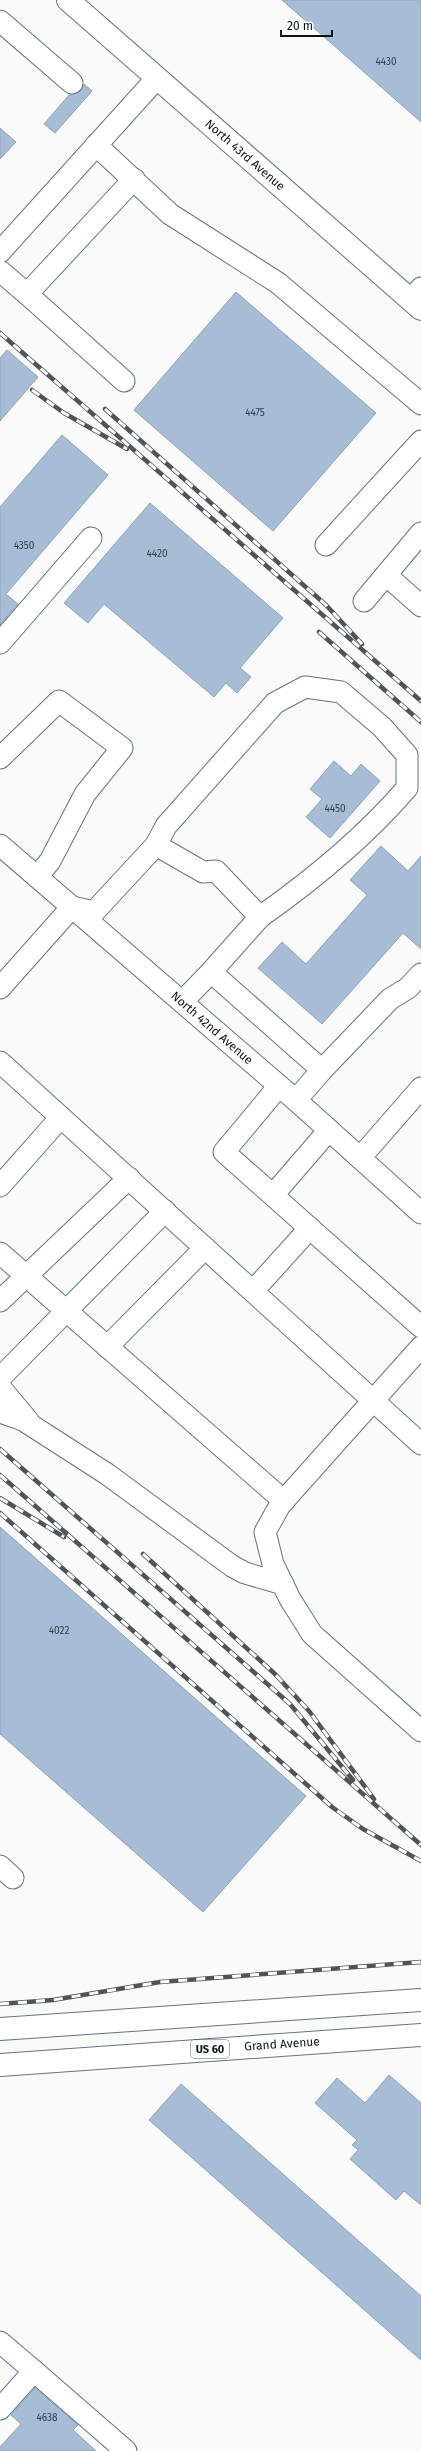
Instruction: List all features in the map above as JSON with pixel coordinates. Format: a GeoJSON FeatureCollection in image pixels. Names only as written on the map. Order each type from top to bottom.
{"type":"FeatureCollection","features":[{"type":"Feature","properties":{"kind":"main road","name":"North 43rd Avenue"},"geometry":{"type":"LineString","coordinates":[[68,0],[157,78],[417,299]]}},
{"type":"Feature","properties":{"kind":"main road"},"geometry":{"type":"LineString","coordinates":[[0,2029],[421,2000]]}},
{"type":"Feature","properties":{"kind":"main road","name":"Grand Avenue"},"geometry":{"type":"LineString","coordinates":[[0,2065],[421,2035]]}},
{"type":"Feature","properties":{"kind":"street"},"geometry":{"type":"LineString","coordinates":[[0,21],[72,83]]}},
{"type":"Feature","properties":{"kind":"street"},"geometry":{"type":"LineString","coordinates":[[0,252],[157,78]]}},
{"type":"Feature","properties":{"kind":"street"},"geometry":{"type":"LineString","coordinates":[[96,145],[170,214],[278,283],[421,404]]}},
{"type":"Feature","properties":{"kind":"street"},"geometry":{"type":"LineString","coordinates":[[27,294],[134,179]]}},
{"type":"Feature","properties":{"kind":"street"},"geometry":{"type":"LineString","coordinates":[[0,271],[124,381]]}},
{"type":"Feature","properties":{"kind":"street"},"geometry":{"type":"LineString","coordinates":[[326,545],[421,441]]}},
{"type":"Feature","properties":{"kind":"street"},"geometry":{"type":"LineString","coordinates":[[364,601],[421,533]]}},
{"type":"Feature","properties":{"kind":"street"},"geometry":{"type":"LineString","coordinates":[[0,643],[91,538]]}},
{"type":"Feature","properties":{"kind":"street"},"geometry":{"type":"LineString","coordinates":[[386,575],[421,606]]}},
{"type":"Feature","properties":{"kind":"street"},"geometry":{"type":"LineString","coordinates":[[0,988],[72,907],[94,912],[156,845],[166,826],[275,702],[305,687],[341,692],[382,727],[407,755],[407,788],[384,816],[316,877],[260,917],[182,1002]]}},
{"type":"Feature","properties":{"kind":"street"},"geometry":{"type":"LineString","coordinates":[[0,758],[60,701],[122,748],[86,794],[50,861],[37,877]]}},
{"type":"Feature","properties":{"kind":"street","name":"North 42nd Avenue"},"geometry":{"type":"LineString","coordinates":[[0,845],[296,1100],[421,1213]]}},
{"type":"Feature","properties":{"kind":"street"},"geometry":{"type":"LineString","coordinates":[[156,845],[203,872],[216,871],[260,917]]}},
{"type":"Feature","properties":{"kind":"street"},"geometry":{"type":"LineString","coordinates":[[211,972],[322,1070]]}},
{"type":"Feature","properties":{"kind":"street"},"geometry":{"type":"LineString","coordinates":[[296,1100],[322,1070],[390,999],[408,988],[421,974]]}},
{"type":"Feature","properties":{"kind":"street"},"geometry":{"type":"LineString","coordinates":[[1,1065],[129,1178],[421,1444]]}},
{"type":"Feature","properties":{"kind":"street"},"geometry":{"type":"LineString","coordinates":[[279,1086],[224,1152],[421,1327]]}},
{"type":"Feature","properties":{"kind":"street"},"geometry":{"type":"LineString","coordinates":[[360,1158],[421,1088]]}},
{"type":"Feature","properties":{"kind":"street"},"geometry":{"type":"LineString","coordinates":[[0,1186],[61,1117]]}},
{"type":"Feature","properties":{"kind":"street"},"geometry":{"type":"LineString","coordinates":[[273,1196],[329,1130]]}},
{"type":"Feature","properties":{"kind":"street"},"geometry":{"type":"LineString","coordinates":[[0,1301],[27,1277],[129,1178]]}},
{"type":"Feature","properties":{"kind":"street"},"geometry":{"type":"LineString","coordinates":[[0,1378],[165,1211]]}},
{"type":"Feature","properties":{"kind":"street"},"geometry":{"type":"LineString","coordinates":[[253,1291],[310,1228]]}},
{"type":"Feature","properties":{"kind":"street"},"geometry":{"type":"LineString","coordinates":[[107,1347],[205,1248]]}},
{"type":"Feature","properties":{"kind":"street"},"geometry":{"type":"LineString","coordinates":[[0,1253],[284,1501]]}},
{"type":"Feature","properties":{"kind":"street"},"geometry":{"type":"LineString","coordinates":[[421,1347],[284,1501],[271,1518],[265,1532],[273,1564],[302,1620],[321,1644],[421,1731]]}},
{"type":"Feature","properties":{"kind":"street"},"geometry":{"type":"LineString","coordinates":[[0,1387],[32,1426]]}},
{"type":"Feature","properties":{"kind":"street"},"geometry":{"type":"LineString","coordinates":[[0,1412],[13,1415],[108,1474],[232,1566],[246,1573],[283,1584]]}},
{"type":"Feature","properties":{"kind":"street"},"geometry":{"type":"LineString","coordinates":[[0,2342],[126,2451]]}},
{"type":"Feature","properties":{"kind":"street"},"geometry":{"type":"LineString","coordinates":[[0,2410],[34,2371]]}},
{"type":"Feature","properties":{"kind":"building"},"geometry":{"type":"Polygon","coordinates":[[[282,0],[421,0],[421,122],[282,0]]]}},
{"type":"Feature","properties":{"kind":"building"},"geometry":{"type":"Polygon","coordinates":[[[84,84],[92,91],[55,133],[44,124],[69,95],[81,91],[84,84]]]}},
{"type":"Feature","properties":{"kind":"building"},"geometry":{"type":"Polygon","coordinates":[[[0,128],[16,142],[0,159],[0,128]]]}},
{"type":"Feature","properties":{"kind":"building"},"geometry":{"type":"Polygon","coordinates":[[[236,292],[376,413],[273,531],[134,410],[236,292]]]}},
{"type":"Feature","properties":{"kind":"building"},"geometry":{"type":"Polygon","coordinates":[[[7,350],[38,377],[0,421],[0,358],[7,350]]]}},
{"type":"Feature","properties":{"kind":"building"},"geometry":{"type":"Polygon","coordinates":[[[62,435],[108,475],[6,594],[18,604],[0,625],[0,507],[62,435]]]}},
{"type":"Feature","properties":{"kind":"building"},"geometry":{"type":"Polygon","coordinates":[[[150,503],[283,618],[240,668],[251,677],[237,693],[226,683],[214,697],[104,604],[88,623],[64,603],[150,503]]]}},
{"type":"Feature","properties":{"kind":"building"},"geometry":{"type":"Polygon","coordinates":[[[334,761],[351,776],[361,764],[380,781],[330,838],[306,817],[322,799],[310,789],[334,761]]]}},
{"type":"Feature","properties":{"kind":"building"},"geometry":{"type":"Polygon","coordinates":[[[381,846],[408,871],[421,856],[421,949],[403,933],[322,1024],[258,968],[282,942],[306,964],[367,895],[350,880],[381,846]]]}},
{"type":"Feature","properties":{"kind":"building"},"geometry":{"type":"Polygon","coordinates":[[[0,1527],[306,1796],[203,1912],[0,1734],[0,1527]]]}},
{"type":"Feature","properties":{"kind":"building"},"geometry":{"type":"Polygon","coordinates":[[[389,2075],[421,2103],[421,2205],[404,2191],[396,2200],[350,2159],[358,2150],[352,2145],[357,2140],[315,2103],[337,2078],[365,2103],[389,2075]]]}},
{"type":"Feature","properties":{"kind":"building"},"geometry":{"type":"Polygon","coordinates":[[[181,2084],[421,2296],[421,2360],[149,2120],[181,2084]]]}},
{"type":"Feature","properties":{"kind":"building"},"geometry":{"type":"Polygon","coordinates":[[[35,2388],[78,2425],[73,2430],[96,2451],[0,2451],[0,2447],[21,2424],[11,2415],[35,2388]]]}},
{"type":"Feature","properties":{"kind":"railway"},"geometry":{"type":"LineString","coordinates":[[0,333],[421,701]]}},
{"type":"Feature","properties":{"kind":"railway"},"geometry":{"type":"LineString","coordinates":[[32,390],[64,413],[127,449]]}},
{"type":"Feature","properties":{"kind":"railway"},"geometry":{"type":"LineString","coordinates":[[105,409],[326,605],[362,644]]}},
{"type":"Feature","properties":{"kind":"railway"},"geometry":{"type":"LineString","coordinates":[[319,632],[421,722]]}},
{"type":"Feature","properties":{"kind":"railway"},"geometry":{"type":"LineString","coordinates":[[0,1449],[290,1704],[353,1780]]}},
{"type":"Feature","properties":{"kind":"railway"},"geometry":{"type":"LineString","coordinates":[[0,1475],[421,1845]]}},
{"type":"Feature","properties":{"kind":"railway"},"geometry":{"type":"LineString","coordinates":[[0,1498],[64,1537]]}},
{"type":"Feature","properties":{"kind":"railway"},"geometry":{"type":"LineString","coordinates":[[0,1513],[332,1807],[363,1829],[421,1861]]}},
{"type":"Feature","properties":{"kind":"railway"},"geometry":{"type":"LineString","coordinates":[[143,1554],[275,1674],[309,1711],[374,1799]]}},
{"type":"Feature","properties":{"kind":"railway"},"geometry":{"type":"LineString","coordinates":[[0,2004],[53,2000],[160,1982],[421,1962]]}}]}
